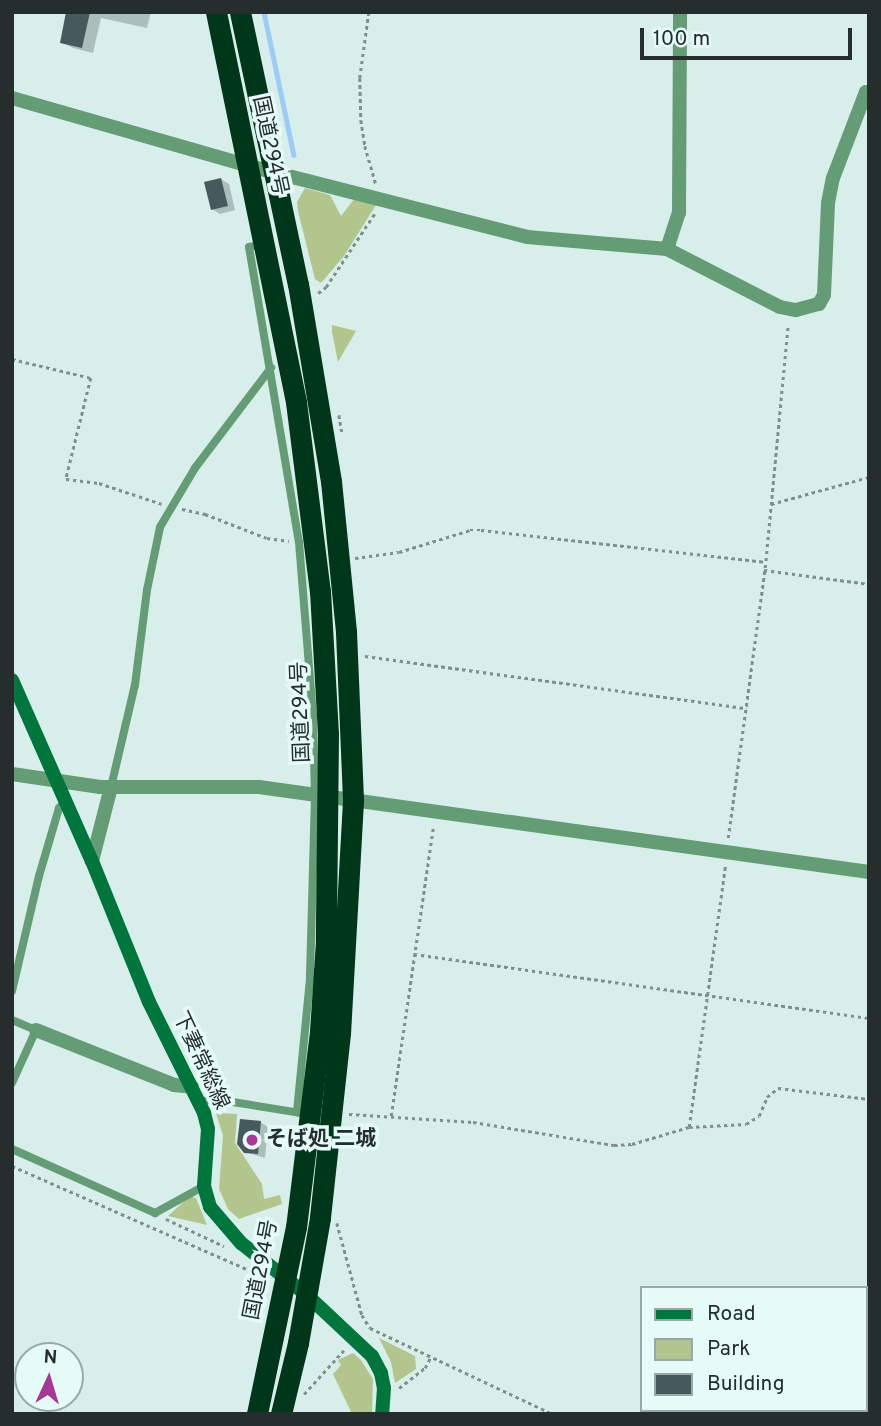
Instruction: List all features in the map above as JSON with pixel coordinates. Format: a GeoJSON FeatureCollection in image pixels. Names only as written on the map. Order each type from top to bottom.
{"type":"FeatureCollection","features":[{"type":"Feature","properties":{"kind":"highway","name":"国道294号"},"geometry":{"type":"LineString","coordinates":[[216,12],[296,402],[315,541],[324,639],[322,797],[326,941],[303,1113],[298,1217],[257,1414]]}},
{"type":"Feature","properties":{"kind":"highway","name":"国道294号"},"geometry":{"type":"LineString","coordinates":[[240,12],[275,173],[318,400],[337,527],[346,632],[353,802],[340,1032],[320,1218],[308,1296],[281,1414]]}},
{"type":"Feature","properties":{"kind":"main road","name":"下妻常総線"},"geometry":{"type":"LineString","coordinates":[[12,680],[58,781],[149,1002],[199,1102],[208,1129],[204,1186],[217,1219],[308,1296],[372,1356],[381,1373],[384,1397],[382,1414]]}},
{"type":"Feature","properties":{"kind":"street"},"geometry":{"type":"LineString","coordinates":[[667,249],[678,223],[680,204],[680,12]]}},
{"type":"Feature","properties":{"kind":"street"},"geometry":{"type":"LineString","coordinates":[[12,97],[248,166],[527,237],[667,249],[790,310],[812,306],[822,301],[828,203],[834,178],[868,88]]}},
{"type":"Feature","properties":{"kind":"street"},"geometry":{"type":"LineString","coordinates":[[12,774],[111,787],[259,787],[869,872]]}},
{"type":"Feature","properties":{"kind":"street"},"geometry":{"type":"LineString","coordinates":[[92,861],[111,787]]}},
{"type":"Feature","properties":{"kind":"street"},"geometry":{"type":"LineString","coordinates":[[36,1030],[174,1085],[192,1087]]}},
{"type":"Feature","properties":{"kind":"lane"},"geometry":{"type":"LineString","coordinates":[[265,244],[249,247],[299,542],[322,797]]}},
{"type":"Feature","properties":{"kind":"lane"},"geometry":{"type":"LineString","coordinates":[[111,787],[135,685],[147,590],[158,540],[170,506],[195,468],[271,368]]}},
{"type":"Feature","properties":{"kind":"lane"},"geometry":{"type":"LineString","coordinates":[[12,991],[59,808],[66,800]]}},
{"type":"Feature","properties":{"kind":"lane"},"geometry":{"type":"LineString","coordinates":[[12,1020],[36,1030],[12,1083]]}},
{"type":"Feature","properties":{"kind":"lane"},"geometry":{"type":"LineString","coordinates":[[199,1102],[214,1099],[303,1113]]}},
{"type":"Feature","properties":{"kind":"lane"},"geometry":{"type":"LineString","coordinates":[[12,1149],[155,1213],[204,1186]]}},
{"type":"Feature","properties":{"kind":"path"},"geometry":{"type":"LineString","coordinates":[[314,296],[326,287],[382,198],[365,146],[361,120],[360,78],[369,12]]}},
{"type":"Feature","properties":{"kind":"path"},"geometry":{"type":"LineString","coordinates":[[689,1127],[765,562],[790,310]]}},
{"type":"Feature","properties":{"kind":"path"},"geometry":{"type":"LineString","coordinates":[[12,359],[91,378],[66,479],[99,483],[170,506],[205,514],[267,538],[299,542]]}},
{"type":"Feature","properties":{"kind":"path"},"geometry":{"type":"LineString","coordinates":[[771,504],[869,477]]}},
{"type":"Feature","properties":{"kind":"path"},"geometry":{"type":"LineString","coordinates":[[355,558],[399,552],[470,530],[481,530],[765,562]]}},
{"type":"Feature","properties":{"kind":"path"},"geometry":{"type":"LineString","coordinates":[[764,570],[869,584]]}},
{"type":"Feature","properties":{"kind":"path"},"geometry":{"type":"LineString","coordinates":[[362,656],[746,708]]}},
{"type":"Feature","properties":{"kind":"path"},"geometry":{"type":"LineString","coordinates":[[391,1116],[435,813]]}},
{"type":"Feature","properties":{"kind":"path"},"geometry":{"type":"LineString","coordinates":[[414,954],[869,1018]]}},
{"type":"Feature","properties":{"kind":"path"},"geometry":{"type":"LineString","coordinates":[[349,1114],[473,1122],[614,1145],[632,1144],[689,1127],[753,1121],[759,1116],[768,1097],[778,1088],[869,1099]]}},
{"type":"Feature","properties":{"kind":"path"},"geometry":{"type":"LineString","coordinates":[[12,1166],[251,1271],[243,1263]]}},
{"type":"Feature","properties":{"kind":"path"},"geometry":{"type":"LineString","coordinates":[[155,1213],[229,1250]]}},
{"type":"Feature","properties":{"kind":"path"},"geometry":{"type":"LineString","coordinates":[[334,1215],[362,1315],[370,1328],[553,1414]]}},
{"type":"Feature","properties":{"kind":"path"},"geometry":{"type":"LineString","coordinates":[[302,1404],[304,1394],[340,1351]]}},
{"type":"Feature","properties":{"kind":"path"},"geometry":{"type":"LineString","coordinates":[[384,1397],[419,1374],[431,1356]]}},
{"type":"Feature","properties":{"kind":"green space"},"geometry":{"type":"Polygon","coordinates":[[[305,188],[330,195],[341,216],[355,198],[376,205],[344,256],[321,283],[315,279],[298,211],[297,202],[305,188]]]}},
{"type":"Feature","properties":{"kind":"green space"},"geometry":{"type":"Polygon","coordinates":[[[332,325],[356,331],[338,362],[332,332],[332,325]]]}},
{"type":"Feature","properties":{"kind":"green space"},"geometry":{"type":"Polygon","coordinates":[[[216,1113],[237,1114],[235,1143],[262,1184],[264,1199],[280,1195],[282,1204],[239,1219],[228,1209],[219,1189],[223,1136],[216,1113]]]}},
{"type":"Feature","properties":{"kind":"green space"},"geometry":{"type":"Polygon","coordinates":[[[190,1196],[196,1198],[207,1225],[168,1216],[190,1196]]]}},
{"type":"Feature","properties":{"kind":"green space"},"geometry":{"type":"Polygon","coordinates":[[[379,1338],[415,1356],[416,1369],[395,1383],[391,1362],[379,1338]]]}},
{"type":"Feature","properties":{"kind":"green space"},"geometry":{"type":"Polygon","coordinates":[[[353,1353],[373,1379],[372,1414],[352,1414],[333,1374],[341,1365],[338,1360],[353,1353]]]}},
{"type":"Feature","properties":{"kind":"building"},"geometry":{"type":"Polygon","coordinates":[[[66,12],[90,12],[82,48],[60,43],[66,12]]]}},
{"type":"Feature","properties":{"kind":"building"},"geometry":{"type":"Polygon","coordinates":[[[221,178],[228,206],[211,210],[204,182],[221,178]]]}},
{"type":"Feature","properties":{"kind":"building"},"geometry":{"type":"Polygon","coordinates":[[[240,1119],[261,1121],[258,1154],[244,1153],[237,1144],[240,1119]]]}},
{"type":"Feature","properties":{"kind":"waterway"},"geometry":{"type":"LineString","coordinates":[[264,12],[294,155]]}},
{"type":"Feature","properties":{"kind":"place","name":"そば処 二城"},"geometry":{"type":"Point","coordinates":[252,1140]}}]}
